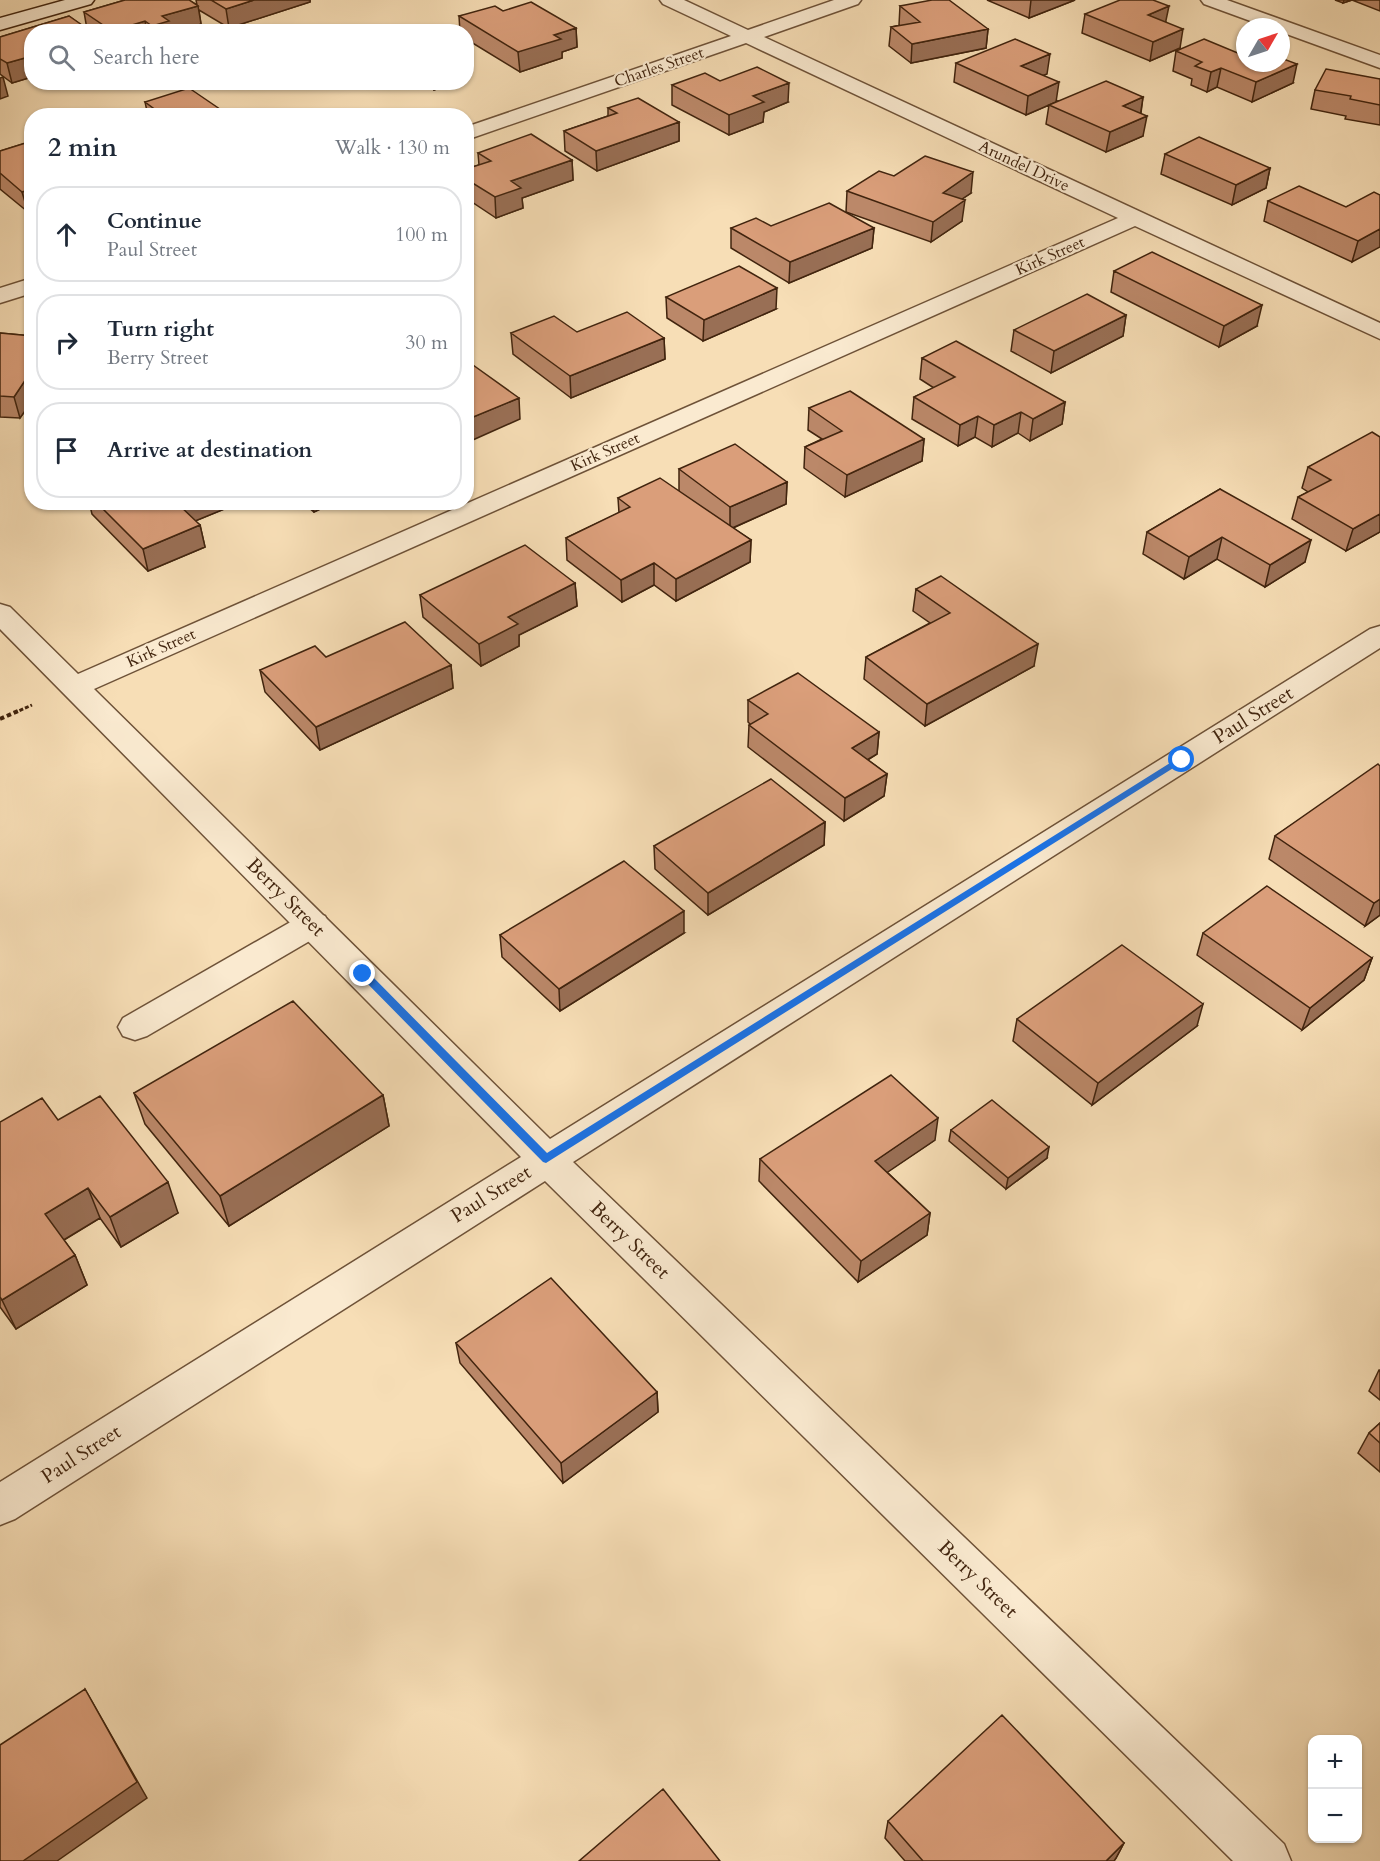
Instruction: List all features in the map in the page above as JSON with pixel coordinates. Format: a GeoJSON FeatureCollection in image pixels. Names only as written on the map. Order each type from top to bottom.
{"type":"FeatureCollection","features":[{"type":"Feature","properties":{"kind":"street"},"geometry":{"type":"LineString","coordinates":[[0,24],[85,0]]}},
{"type":"Feature","properties":{"kind":"street","name":"Arundel Drive"},"geometry":{"type":"LineString","coordinates":[[669,0],[1380,332]]}},
{"type":"Feature","properties":{"kind":"street","name":"Charles Street"},"geometry":{"type":"LineString","coordinates":[[474,131],[852,0]]}},
{"type":"Feature","properties":{"kind":"street"},"geometry":{"type":"LineString","coordinates":[[1210,0],[1380,62]]}},
{"type":"Feature","properties":{"kind":"street","name":"Kirk Street"},"geometry":{"type":"LineString","coordinates":[[76,686],[1135,218]]}},
{"type":"Feature","properties":{"kind":"street"},"geometry":{"type":"LineString","coordinates":[[0,296],[24,288]]}},
{"type":"Feature","properties":{"kind":"street","name":"Berry Street"},"geometry":{"type":"LineString","coordinates":[[0,612],[546,1159],[1268,1861]]}},
{"type":"Feature","properties":{"kind":"street","name":"Paul Street"},"geometry":{"type":"LineString","coordinates":[[0,1505],[1380,635]]}},
{"type":"Feature","properties":{"kind":"street"},"geometry":{"type":"LineString","coordinates":[[135,1027],[313,924]]}},
{"type":"Feature","properties":{"kind":"building"},"geometry":{"type":"Polygon","coordinates":[[[125,0],[189,0],[198,6],[162,16],[169,21],[159,24],[149,24],[145,21],[135,24],[102,24],[84,12],[125,0]]]}},
{"type":"Feature","properties":{"kind":"building"},"geometry":{"type":"Polygon","coordinates":[[[211,0],[254,0],[226,9],[211,0]]]}},
{"type":"Feature","properties":{"kind":"building"},"geometry":{"type":"Polygon","coordinates":[[[932,0],[949,0],[988,29],[912,44],[891,27],[920,22],[900,6],[932,0]]]}},
{"type":"Feature","properties":{"kind":"building"},"geometry":{"type":"Polygon","coordinates":[[[1120,0],[1153,0],[1169,6],[1148,15],[1183,29],[1153,42],[1085,14],[1120,0]]]}},
{"type":"Feature","properties":{"kind":"building"},"geometry":{"type":"Polygon","coordinates":[[[531,2],[576,28],[554,35],[561,39],[518,52],[459,16],[495,6],[503,11],[531,2]]]}},
{"type":"Feature","properties":{"kind":"building"},"geometry":{"type":"Polygon","coordinates":[[[69,16],[80,24],[43,24],[69,16]]]}},
{"type":"Feature","properties":{"kind":"building"},"geometry":{"type":"Polygon","coordinates":[[[24,30],[24,58],[7,63],[0,59],[0,37],[24,30]]]}},
{"type":"Feature","properties":{"kind":"building"},"geometry":{"type":"Polygon","coordinates":[[[1015,39],[1050,54],[1021,66],[1059,82],[1028,96],[956,63],[1015,39]]]}},
{"type":"Feature","properties":{"kind":"building"},"geometry":{"type":"Polygon","coordinates":[[[1204,39],[1236,52],[1236,72],[1279,72],[1256,82],[1221,68],[1211,72],[1195,66],[1202,62],[1176,51],[1204,39]]]}},
{"type":"Feature","properties":{"kind":"building"},"geometry":{"type":"Polygon","coordinates":[[[757,67],[789,83],[753,96],[764,102],[729,115],[672,85],[705,73],[720,81],[757,67]]]}},
{"type":"Feature","properties":{"kind":"building"},"geometry":{"type":"Polygon","coordinates":[[[1326,69],[1380,79],[1380,105],[1350,99],[1351,96],[1315,90],[1326,69]]]}},
{"type":"Feature","properties":{"kind":"building"},"geometry":{"type":"Polygon","coordinates":[[[1106,81],[1143,97],[1123,106],[1147,116],[1110,132],[1049,105],[1106,81]]]}},
{"type":"Feature","properties":{"kind":"building"},"geometry":{"type":"Polygon","coordinates":[[[183,90],[192,90],[218,108],[153,108],[145,102],[183,90]]]}},
{"type":"Feature","properties":{"kind":"building"},"geometry":{"type":"Polygon","coordinates":[[[638,98],[679,122],[596,151],[564,131],[617,113],[608,108],[638,98]]]}},
{"type":"Feature","properties":{"kind":"building"},"geometry":{"type":"Polygon","coordinates":[[[531,134],[572,160],[511,181],[521,188],[495,197],[474,184],[474,166],[491,161],[478,153],[531,134]]]}},
{"type":"Feature","properties":{"kind":"building"},"geometry":{"type":"Polygon","coordinates":[[[1199,137],[1270,168],[1236,185],[1165,154],[1199,137]]]}},
{"type":"Feature","properties":{"kind":"building"},"geometry":{"type":"Polygon","coordinates":[[[24,144],[24,191],[0,173],[0,151],[24,144]]]}},
{"type":"Feature","properties":{"kind":"building"},"geometry":{"type":"Polygon","coordinates":[[[925,156],[973,172],[943,193],[965,200],[933,222],[847,191],[879,171],[894,176],[925,156]]]}},
{"type":"Feature","properties":{"kind":"building"},"geometry":{"type":"Polygon","coordinates":[[[1299,186],[1346,207],[1374,192],[1380,195],[1380,229],[1358,241],[1268,201],[1299,186]]]}},
{"type":"Feature","properties":{"kind":"building"},"geometry":{"type":"Polygon","coordinates":[[[829,203],[874,228],[790,262],[731,228],[756,218],[771,226],[829,203]]]}},
{"type":"Feature","properties":{"kind":"building"},"geometry":{"type":"Polygon","coordinates":[[[1152,252],[1262,305],[1224,326],[1114,271],[1152,252]]]}},
{"type":"Feature","properties":{"kind":"building"},"geometry":{"type":"Polygon","coordinates":[[[739,266],[777,288],[704,320],[666,297],[739,266]]]}},
{"type":"Feature","properties":{"kind":"building"},"geometry":{"type":"Polygon","coordinates":[[[1087,294],[1126,315],[1054,351],[1014,330],[1087,294]]]}},
{"type":"Feature","properties":{"kind":"building"},"geometry":{"type":"Polygon","coordinates":[[[627,312],[664,338],[570,376],[511,333],[554,316],[577,332],[627,312]]]}},
{"type":"Feature","properties":{"kind":"building"},"geometry":{"type":"Polygon","coordinates":[[[0,333],[24,335],[24,382],[14,397],[0,396],[0,333]]]}},
{"type":"Feature","properties":{"kind":"building"},"geometry":{"type":"Polygon","coordinates":[[[956,341],[1065,402],[1033,419],[1021,412],[994,425],[978,416],[960,425],[914,397],[955,377],[922,358],[956,341]]]}},
{"type":"Feature","properties":{"kind":"building"},"geometry":{"type":"Polygon","coordinates":[[[474,366],[519,398],[474,417],[474,366]]]}},
{"type":"Feature","properties":{"kind":"building"},"geometry":{"type":"Polygon","coordinates":[[[850,391],[924,439],[847,475],[805,447],[842,431],[809,408],[850,391]]]}},
{"type":"Feature","properties":{"kind":"building"},"geometry":{"type":"Polygon","coordinates":[[[1372,432],[1380,437],[1380,514],[1353,529],[1298,497],[1331,480],[1308,467],[1372,432]]]}},
{"type":"Feature","properties":{"kind":"building"},"geometry":{"type":"Polygon","coordinates":[[[735,444],[787,482],[730,507],[679,469],[735,444]]]}},
{"type":"Feature","properties":{"kind":"building"},"geometry":{"type":"Polygon","coordinates":[[[660,478],[751,540],[676,579],[654,563],[621,580],[566,538],[630,507],[618,498],[660,478]]]}},
{"type":"Feature","properties":{"kind":"building"},"geometry":{"type":"Polygon","coordinates":[[[1220,489],[1311,540],[1270,565],[1222,537],[1189,557],[1147,532],[1220,489]]]}},
{"type":"Feature","properties":{"kind":"building"},"geometry":{"type":"Polygon","coordinates":[[[104,510],[184,510],[200,525],[143,549],[104,510]]]}},
{"type":"Feature","properties":{"kind":"building"},"geometry":{"type":"Polygon","coordinates":[[[525,545],[575,583],[508,617],[518,624],[479,644],[420,595],[525,545]]]}},
{"type":"Feature","properties":{"kind":"building"},"geometry":{"type":"Polygon","coordinates":[[[941,576],[1038,644],[927,704],[866,657],[950,613],[916,589],[941,576]]]}},
{"type":"Feature","properties":{"kind":"building"},"geometry":{"type":"Polygon","coordinates":[[[405,622],[451,665],[316,727],[260,670],[315,646],[326,657],[405,622]]]}},
{"type":"Feature","properties":{"kind":"building"},"geometry":{"type":"Polygon","coordinates":[[[798,673],[879,732],[852,748],[887,774],[845,798],[749,725],[768,714],[748,700],[798,673]]]}},
{"type":"Feature","properties":{"kind":"building"},"geometry":{"type":"Polygon","coordinates":[[[1378,764],[1380,766],[1380,899],[1374,903],[1275,836],[1378,764]]]}},
{"type":"Feature","properties":{"kind":"building"},"geometry":{"type":"Polygon","coordinates":[[[771,779],[825,822],[708,893],[654,846],[771,779]]]}},
{"type":"Feature","properties":{"kind":"building"},"geometry":{"type":"Polygon","coordinates":[[[624,861],[684,911],[559,989],[500,935],[624,861]]]}},
{"type":"Feature","properties":{"kind":"building"},"geometry":{"type":"Polygon","coordinates":[[[1267,886],[1372,958],[1310,1008],[1203,933],[1267,886]]]}},
{"type":"Feature","properties":{"kind":"building"},"geometry":{"type":"Polygon","coordinates":[[[1122,945],[1203,1004],[1098,1083],[1017,1019],[1122,945]]]}},
{"type":"Feature","properties":{"kind":"building"},"geometry":{"type":"Polygon","coordinates":[[[293,1001],[383,1095],[220,1196],[134,1093],[293,1001]]]}},
{"type":"Feature","properties":{"kind":"building"},"geometry":{"type":"Polygon","coordinates":[[[891,1075],[938,1118],[875,1161],[930,1213],[861,1261],[760,1159],[891,1075]]]}},
{"type":"Feature","properties":{"kind":"building"},"geometry":{"type":"Polygon","coordinates":[[[100,1096],[168,1182],[110,1217],[88,1188],[45,1214],[75,1255],[2,1300],[0,1297],[0,1122],[42,1098],[58,1120],[100,1096]]]}},
{"type":"Feature","properties":{"kind":"building"},"geometry":{"type":"Polygon","coordinates":[[[992,1100],[1049,1147],[1008,1178],[951,1130],[992,1100]]]}},
{"type":"Feature","properties":{"kind":"building"},"geometry":{"type":"Polygon","coordinates":[[[551,1278],[657,1392],[561,1463],[456,1343],[551,1278]]]}},
{"type":"Feature","properties":{"kind":"building"},"geometry":{"type":"Polygon","coordinates":[[[1380,1423],[1380,1443],[1369,1433],[1380,1423]]]}},
{"type":"Feature","properties":{"kind":"building"},"geometry":{"type":"Polygon","coordinates":[[[85,1689],[137,1782],[23,1861],[0,1861],[0,1745],[85,1689]]]}},
{"type":"Feature","properties":{"kind":"building"},"geometry":{"type":"Polygon","coordinates":[[[1002,1715],[1124,1843],[1106,1861],[923,1861],[888,1821],[1002,1715]]]}},
{"type":"Feature","properties":{"kind":"building"},"geometry":{"type":"Polygon","coordinates":[[[663,1789],[720,1861],[579,1861],[663,1789]]]}},
{"type":"Feature","properties":{"kind":"route"},"geometry":{"type":"LineString","coordinates":[[363,974],[546,1159],[1182,760]]}}]}
